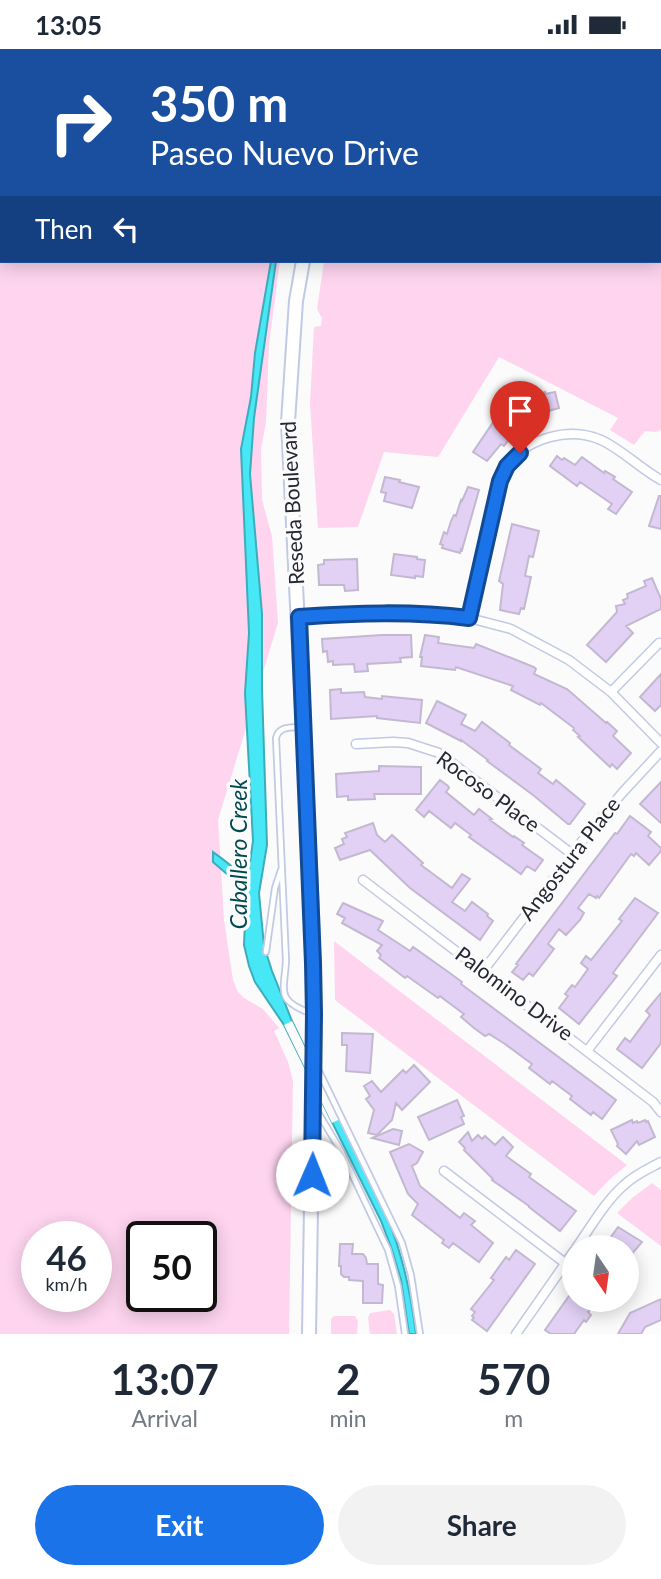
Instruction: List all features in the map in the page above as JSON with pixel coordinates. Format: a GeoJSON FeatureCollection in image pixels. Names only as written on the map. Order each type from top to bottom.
{"type":"FeatureCollection","features":[{"type":"Feature","properties":{"kind":"main road","name":"Reseda Boulevard"},"geometry":{"type":"LineString","coordinates":[[303,263],[296,301],[288,422],[304,727],[314,1014],[309,1334]]}},
{"type":"Feature","properties":{"kind":"street"},"geometry":{"type":"LineString","coordinates":[[469,618],[500,481],[507,466],[520,453],[538,441],[563,434],[583,435],[602,440],[661,480]]}},
{"type":"Feature","properties":{"kind":"street"},"geometry":{"type":"LineString","coordinates":[[299,617],[396,612],[434,613],[469,618],[511,629],[569,660],[611,692],[661,743]]}},
{"type":"Feature","properties":{"kind":"street"},"geometry":{"type":"LineString","coordinates":[[611,692],[659,643]]}},
{"type":"Feature","properties":{"kind":"street","name":"Rocoso Place"},"geometry":{"type":"LineString","coordinates":[[356,744],[408,743],[439,753],[572,854]]}},
{"type":"Feature","properties":{"kind":"street","name":"Angostura Place"},"geometry":{"type":"LineString","coordinates":[[483,971],[572,854],[661,751]]}},
{"type":"Feature","properties":{"kind":"street","name":"Palomino Drive"},"geometry":{"type":"LineString","coordinates":[[363,880],[653,1102],[661,1112]]}},
{"type":"Feature","properties":{"kind":"street"},"geometry":{"type":"LineString","coordinates":[[587,1051],[661,955]]}},
{"type":"Feature","properties":{"kind":"street"},"geometry":{"type":"LineString","coordinates":[[585,1235],[608,1202],[624,1185],[661,1162]]}},
{"type":"Feature","properties":{"kind":"street"},"geometry":{"type":"LineString","coordinates":[[444,1171],[562,1261]]}},
{"type":"Feature","properties":{"kind":"street"},"geometry":{"type":"LineString","coordinates":[[516,1334],[562,1267]]}},
{"type":"Feature","properties":{"kind":"lane"},"geometry":{"type":"LineString","coordinates":[[304,727],[283,728],[276,738],[286,961],[282,988],[290,1004],[314,1014]]}},
{"type":"Feature","properties":{"kind":"lane"},"geometry":{"type":"LineString","coordinates":[[266,952],[275,888],[282,866]]}},
{"type":"Feature","properties":{"kind":"lane"},"geometry":{"type":"LineString","coordinates":[[314,1063],[402,1244],[411,1275],[420,1334]]}},
{"type":"Feature","properties":{"kind":"lane"},"geometry":{"type":"LineString","coordinates":[[314,1105],[341,1151],[388,1250],[398,1286],[405,1334]]}},
{"type":"Feature","properties":{"kind":"shaded area"},"geometry":{"type":"Polygon","coordinates":[[[0,263],[280,263],[269,344],[266,422],[261,449],[262,500],[272,536],[278,623],[218,820],[224,920],[233,980],[238,992],[263,1009],[279,1028],[274,1031],[293,1081],[289,1334],[0,1334],[0,263]]]}},
{"type":"Feature","properties":{"kind":"shaded area"},"geometry":{"type":"Polygon","coordinates":[[[324,263],[661,263],[661,430],[645,431],[634,445],[610,430],[618,418],[499,357],[438,457],[384,452],[358,527],[318,528],[310,403],[314,327],[321,326],[322,318],[317,309],[324,263]]]}},
{"type":"Feature","properties":{"kind":"shaded area"},"geometry":{"type":"Polygon","coordinates":[[[334,941],[627,1165],[594,1196],[335,1000],[334,941]]]}},
{"type":"Feature","properties":{"kind":"shaded area"},"geometry":{"type":"Polygon","coordinates":[[[652,1183],[661,1190],[661,1246],[617,1213],[652,1183]]]}},
{"type":"Feature","properties":{"kind":"shaded area"},"geometry":{"type":"Polygon","coordinates":[[[390,1310],[394,1314],[397,1334],[370,1334],[370,1313],[390,1310]]]}},
{"type":"Feature","properties":{"kind":"shaded area"},"geometry":{"type":"Polygon","coordinates":[[[334,1316],[355,1316],[358,1321],[357,1334],[331,1334],[331,1319],[334,1316]]]}},
{"type":"Feature","properties":{"kind":"water"},"geometry":{"type":"Polygon","coordinates":[[[271,263],[276,263],[254,418],[250,474],[262,614],[267,845],[259,893],[264,946],[292,1021],[388,1219],[406,1275],[416,1334],[409,1334],[401,1280],[381,1221],[284,1025],[255,982],[244,945],[246,901],[235,881],[213,862],[213,852],[228,863],[247,884],[253,841],[245,693],[249,633],[241,449],[251,397],[255,353],[271,263]]]}},
{"type":"Feature","properties":{"kind":"pier"},"geometry":{"type":"Polygon","coordinates":[[[292,1021],[340,1119],[332,1123],[284,1025],[292,1021]]]}},
{"type":"Feature","properties":{"kind":"building"},"geometry":{"type":"Polygon","coordinates":[[[555,392],[559,408],[527,417],[522,398],[555,392]]]}},
{"type":"Feature","properties":{"kind":"building"},"geometry":{"type":"Polygon","coordinates":[[[494,421],[513,434],[487,461],[473,452],[494,421]]]}},
{"type":"Feature","properties":{"kind":"building"},"geometry":{"type":"Polygon","coordinates":[[[557,456],[575,465],[582,457],[604,473],[605,471],[615,477],[613,479],[632,492],[616,514],[608,509],[612,504],[580,482],[577,486],[550,466],[557,456]]]}},
{"type":"Feature","properties":{"kind":"building"},"geometry":{"type":"Polygon","coordinates":[[[385,477],[419,487],[412,508],[384,501],[386,493],[381,492],[385,477]]]}},
{"type":"Feature","properties":{"kind":"building"},"geometry":{"type":"Polygon","coordinates":[[[468,487],[479,490],[460,553],[442,548],[443,545],[440,544],[468,487]]]}},
{"type":"Feature","properties":{"kind":"building"},"geometry":{"type":"Polygon","coordinates":[[[661,496],[661,529],[649,526],[661,496]]]}},
{"type":"Feature","properties":{"kind":"building"},"geometry":{"type":"Polygon","coordinates":[[[512,524],[539,531],[533,557],[529,556],[525,576],[531,577],[524,609],[521,608],[519,614],[500,610],[503,584],[499,581],[512,524]]]}},
{"type":"Feature","properties":{"kind":"building"},"geometry":{"type":"Polygon","coordinates":[[[394,554],[425,560],[423,577],[391,575],[394,554]]]}},
{"type":"Feature","properties":{"kind":"building"},"geometry":{"type":"Polygon","coordinates":[[[357,559],[358,590],[345,591],[344,585],[319,585],[318,565],[324,564],[324,560],[357,559]]]}},
{"type":"Feature","properties":{"kind":"building"},"geometry":{"type":"Polygon","coordinates":[[[652,578],[661,599],[661,609],[626,626],[633,633],[606,662],[587,645],[617,612],[616,606],[625,604],[623,600],[628,598],[627,594],[646,586],[644,581],[652,578]]]}},
{"type":"Feature","properties":{"kind":"building"},"geometry":{"type":"Polygon","coordinates":[[[411,635],[412,657],[400,658],[401,662],[367,664],[368,671],[355,672],[354,664],[333,665],[333,661],[328,662],[327,651],[323,652],[322,639],[411,635]]]}},
{"type":"Feature","properties":{"kind":"building"},"geometry":{"type":"Polygon","coordinates":[[[425,635],[439,637],[438,643],[474,648],[476,644],[534,667],[534,674],[567,689],[607,722],[617,731],[613,736],[631,753],[617,769],[612,764],[610,767],[578,737],[580,736],[574,728],[541,703],[540,705],[511,690],[513,686],[456,667],[455,670],[421,666],[420,657],[425,635]]]}},
{"type":"Feature","properties":{"kind":"building"},"geometry":{"type":"Polygon","coordinates":[[[661,674],[661,705],[655,711],[640,697],[661,674]]]}},
{"type":"Feature","properties":{"kind":"building"},"geometry":{"type":"Polygon","coordinates":[[[341,689],[341,693],[364,692],[365,697],[422,700],[420,723],[377,716],[331,719],[330,690],[341,689]]]}},
{"type":"Feature","properties":{"kind":"building"},"geometry":{"type":"Polygon","coordinates":[[[437,701],[466,715],[461,724],[475,731],[482,722],[541,769],[538,773],[553,784],[556,780],[585,804],[570,824],[461,740],[426,723],[437,701]]]}},
{"type":"Feature","properties":{"kind":"building"},"geometry":{"type":"Polygon","coordinates":[[[379,766],[421,767],[421,794],[374,794],[375,799],[348,800],[348,796],[337,797],[336,774],[379,771],[379,766]]]}},
{"type":"Feature","properties":{"kind":"building"},"geometry":{"type":"Polygon","coordinates":[[[440,780],[449,788],[446,792],[474,815],[479,809],[543,860],[535,871],[527,866],[521,874],[469,837],[471,835],[455,823],[451,828],[429,811],[424,817],[416,810],[440,780]]]}},
{"type":"Feature","properties":{"kind":"building"},"geometry":{"type":"Polygon","coordinates":[[[661,782],[661,823],[640,804],[661,782]]]}},
{"type":"Feature","properties":{"kind":"building"},"geometry":{"type":"Polygon","coordinates":[[[630,816],[651,832],[648,836],[661,851],[649,865],[636,853],[634,856],[631,854],[599,898],[589,894],[578,908],[584,913],[566,935],[559,929],[548,944],[554,949],[533,976],[529,973],[523,980],[512,972],[518,965],[516,964],[630,816]]]}},
{"type":"Feature","properties":{"kind":"building"},"geometry":{"type":"Polygon","coordinates":[[[373,823],[377,835],[385,842],[392,835],[423,863],[421,865],[452,888],[462,874],[470,879],[452,902],[465,911],[472,902],[488,914],[493,921],[480,940],[410,888],[370,850],[340,860],[335,848],[344,844],[342,839],[347,837],[345,833],[373,823]]]}},
{"type":"Feature","properties":{"kind":"building"},"geometry":{"type":"Polygon","coordinates":[[[635,898],[658,913],[613,973],[617,976],[579,1024],[559,1008],[568,996],[565,994],[572,985],[575,987],[588,969],[581,963],[586,956],[591,960],[622,921],[619,919],[635,898]]]}},
{"type":"Feature","properties":{"kind":"building"},"geometry":{"type":"Polygon","coordinates":[[[343,903],[383,921],[378,930],[410,951],[413,947],[447,971],[616,1100],[602,1119],[593,1112],[591,1115],[570,1099],[572,1096],[529,1068],[532,1064],[505,1044],[474,1028],[461,1017],[464,1014],[440,996],[438,998],[407,976],[405,978],[379,958],[381,955],[377,951],[382,945],[342,923],[345,918],[337,914],[343,903]]]}},
{"type":"Feature","properties":{"kind":"building"},"geometry":{"type":"Polygon","coordinates":[[[661,993],[661,1043],[642,1068],[617,1049],[625,1038],[630,1042],[650,1015],[646,1011],[661,993]]]}},
{"type":"Feature","properties":{"kind":"building"},"geometry":{"type":"Polygon","coordinates":[[[342,1033],[373,1034],[370,1073],[346,1071],[347,1045],[342,1045],[342,1033]]]}},
{"type":"Feature","properties":{"kind":"building"},"geometry":{"type":"Polygon","coordinates":[[[414,1065],[430,1082],[402,1110],[396,1103],[392,1120],[377,1135],[368,1133],[374,1110],[366,1099],[370,1096],[364,1086],[372,1081],[381,1092],[403,1070],[406,1073],[414,1065]]]}},
{"type":"Feature","properties":{"kind":"building"},"geometry":{"type":"Polygon","coordinates":[[[457,1100],[464,1116],[461,1117],[464,1124],[429,1140],[418,1117],[457,1100]]]}},
{"type":"Feature","properties":{"kind":"building"},"geometry":{"type":"Polygon","coordinates":[[[632,1120],[633,1123],[648,1121],[655,1137],[639,1145],[637,1141],[626,1154],[617,1146],[611,1130],[632,1120]]]}},
{"type":"Feature","properties":{"kind":"building"},"geometry":{"type":"Polygon","coordinates":[[[393,1129],[402,1131],[399,1145],[372,1138],[393,1129]]]}},
{"type":"Feature","properties":{"kind":"building"},"geometry":{"type":"Polygon","coordinates":[[[468,1132],[472,1141],[478,1135],[482,1139],[485,1136],[495,1145],[503,1137],[513,1147],[506,1156],[531,1174],[529,1177],[576,1211],[560,1231],[492,1180],[464,1150],[459,1142],[468,1132]]]}},
{"type":"Feature","properties":{"kind":"building"},"geometry":{"type":"Polygon","coordinates":[[[409,1144],[423,1152],[412,1166],[420,1186],[460,1218],[464,1213],[475,1221],[471,1225],[493,1243],[479,1262],[453,1243],[449,1248],[442,1243],[444,1240],[412,1215],[418,1204],[408,1194],[390,1152],[409,1144]]]}},
{"type":"Feature","properties":{"kind":"building"},"geometry":{"type":"Polygon","coordinates":[[[618,1227],[631,1235],[612,1235],[618,1227]]]}},
{"type":"Feature","properties":{"kind":"building"},"geometry":{"type":"Polygon","coordinates":[[[340,1244],[353,1244],[352,1254],[363,1254],[367,1264],[378,1264],[378,1284],[383,1285],[382,1303],[363,1303],[363,1281],[349,1280],[349,1277],[341,1274],[340,1244]]]}},
{"type":"Feature","properties":{"kind":"building"},"geometry":{"type":"Polygon","coordinates":[[[516,1250],[535,1264],[487,1331],[472,1320],[475,1312],[471,1309],[494,1280],[491,1278],[506,1257],[509,1260],[516,1250]]]}},
{"type":"Feature","properties":{"kind":"building"},"geometry":{"type":"Polygon","coordinates":[[[661,1299],[661,1320],[645,1327],[641,1334],[618,1334],[630,1313],[639,1313],[639,1309],[661,1299]]]}},
{"type":"Feature","properties":{"kind":"building"},"geometry":{"type":"Polygon","coordinates":[[[562,1306],[562,1313],[591,1315],[574,1334],[551,1334],[545,1330],[562,1306]]]}},
{"type":"Feature","properties":{"kind":"route"},"geometry":{"type":"LineString","coordinates":[[312,1175],[313,963],[299,617],[396,612],[434,613],[469,618],[500,481],[507,466],[520,453]]}},
{"type":"Feature","properties":{"kind":"water label","name":"Caballero Creek"},"geometry":{"type":"Point","coordinates":[239,854]}}]}
